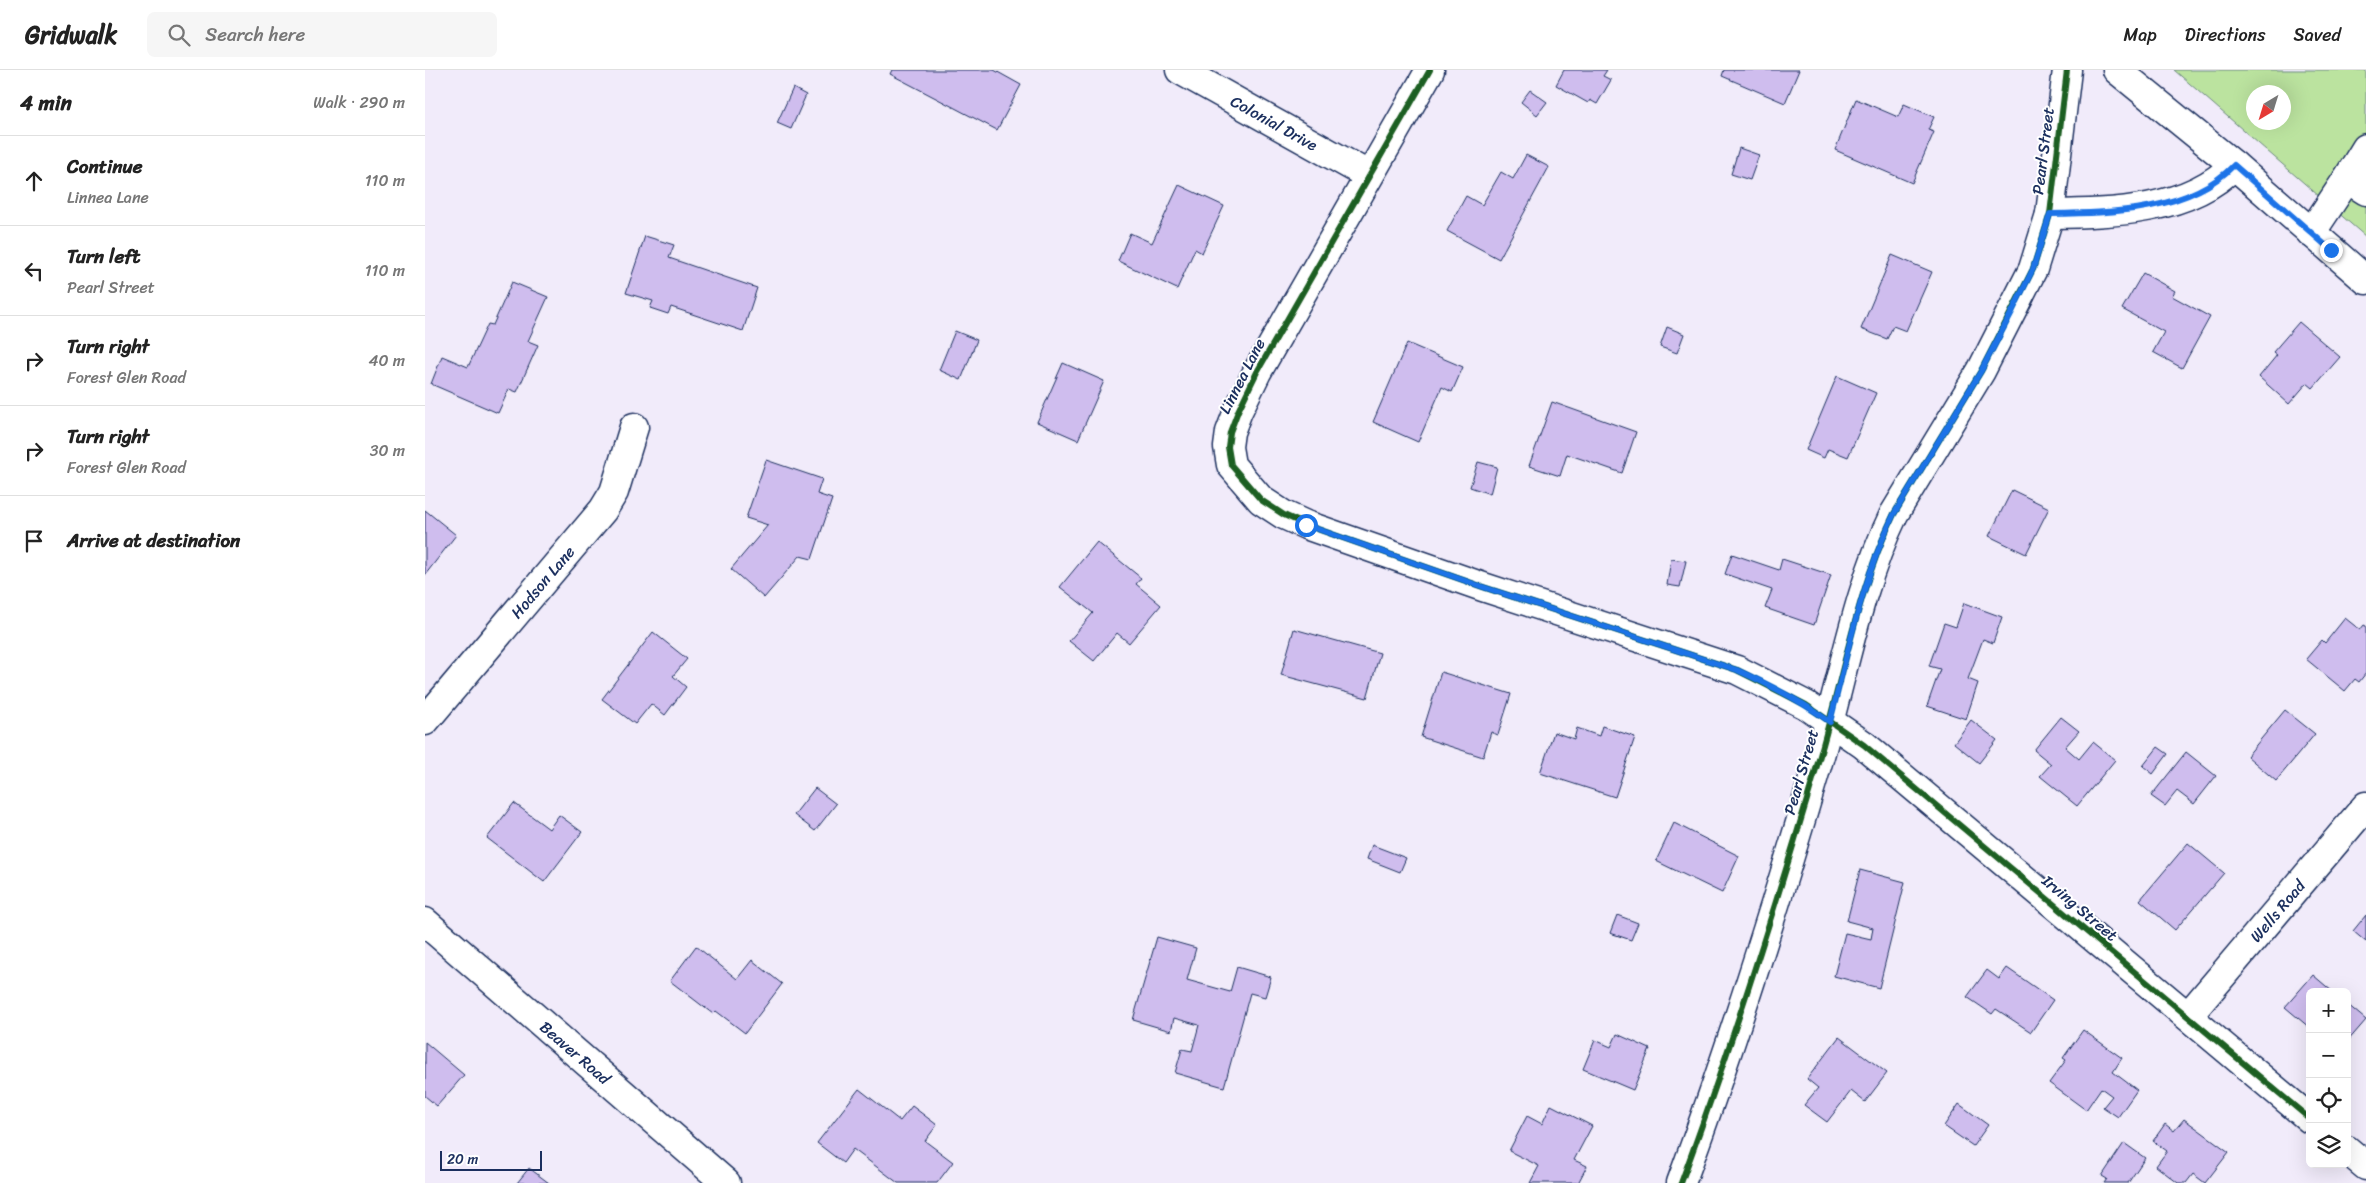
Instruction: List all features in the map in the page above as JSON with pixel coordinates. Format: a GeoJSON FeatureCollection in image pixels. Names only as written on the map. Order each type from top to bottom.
{"type":"FeatureCollection","features":[{"type":"Feature","properties":{"kind":"street","name":"Colonial Drive"},"geometry":{"type":"LineString","coordinates":[[1180,70],[1368,175]]}},
{"type":"Feature","properties":{"kind":"street","name":"Linnea Lane"},"geometry":{"type":"LineString","coordinates":[[1430,70],[1368,175],[1237,411],[1228,446],[1231,465],[1261,500],[1306,525],[1483,587],[1737,670],[1792,697],[1830,722]]}},
{"type":"Feature","properties":{"kind":"street","name":"Pearl Street"},"geometry":{"type":"LineString","coordinates":[[1681,1183],[1756,970],[1830,722],[1867,582],[1883,535],[1981,371],[2033,269],[2050,214],[2067,70]]}},
{"type":"Feature","properties":{"kind":"street"},"geometry":{"type":"LineString","coordinates":[[2117,70],[2234,165],[2366,280]]}},
{"type":"Feature","properties":{"kind":"street"},"geometry":{"type":"LineString","coordinates":[[2311,233],[2357,185],[2366,148]]}},
{"type":"Feature","properties":{"kind":"street"},"geometry":{"type":"LineString","coordinates":[[2050,214],[2089,214],[2158,204],[2205,189],[2216,182],[2234,165]]}},
{"type":"Feature","properties":{"kind":"street","name":"Hodson Lane"},"geometry":{"type":"LineString","coordinates":[[425,721],[603,510],[614,492],[634,427]]}},
{"type":"Feature","properties":{"kind":"street","name":"Irving Street"},"geometry":{"type":"LineString","coordinates":[[1830,722],[1872,752],[2306,1116]]}},
{"type":"Feature","properties":{"kind":"street","name":"Wells Road"},"geometry":{"type":"LineString","coordinates":[[2187,1016],[2366,806]]}},
{"type":"Feature","properties":{"kind":"street","name":"Beaver Road"},"geometry":{"type":"LineString","coordinates":[[425,922],[726,1183]]}},
{"type":"Feature","properties":{"kind":"street"},"geometry":{"type":"LineString","coordinates":[[2351,1153],[2366,1166]]}},
{"type":"Feature","properties":{"kind":"green space"},"geometry":{"type":"Polygon","coordinates":[[[2174,70],[2366,70],[2366,237],[2174,70]]]}},
{"type":"Feature","properties":{"kind":"building"},"geometry":{"type":"Polygon","coordinates":[[[892,70],[994,70],[1021,85],[997,130],[890,74],[892,70]]]}},
{"type":"Feature","properties":{"kind":"building"},"geometry":{"type":"Polygon","coordinates":[[[1564,70],[1607,70],[1603,76],[1611,80],[1597,104],[1590,100],[1588,103],[1556,85],[1564,70]]]}},
{"type":"Feature","properties":{"kind":"building"},"geometry":{"type":"Polygon","coordinates":[[[1724,70],[1799,70],[1785,103],[1722,76],[1724,70]]]}},
{"type":"Feature","properties":{"kind":"building"},"geometry":{"type":"Polygon","coordinates":[[[793,88],[806,95],[791,129],[777,123],[793,88]]]}},
{"type":"Feature","properties":{"kind":"building"},"geometry":{"type":"Polygon","coordinates":[[[1530,90],[1547,102],[1537,115],[1521,102],[1530,90]]]}},
{"type":"Feature","properties":{"kind":"building"},"geometry":{"type":"Polygon","coordinates":[[[1856,99],[1898,117],[1904,104],[1934,117],[1928,130],[1934,132],[1912,183],[1835,150],[1856,99]]]}},
{"type":"Feature","properties":{"kind":"building"},"geometry":{"type":"Polygon","coordinates":[[[1739,148],[1759,155],[1750,180],[1731,174],[1739,148]]]}},
{"type":"Feature","properties":{"kind":"building"},"geometry":{"type":"Polygon","coordinates":[[[1526,155],[1549,167],[1499,259],[1447,231],[1466,196],[1482,205],[1501,172],[1513,179],[1526,155]]]}},
{"type":"Feature","properties":{"kind":"building"},"geometry":{"type":"Polygon","coordinates":[[[1179,185],[1224,206],[1202,253],[1195,249],[1177,289],[1118,261],[1130,233],[1152,243],[1179,185]]]}},
{"type":"Feature","properties":{"kind":"building"},"geometry":{"type":"Polygon","coordinates":[[[645,236],[674,245],[669,258],[757,288],[743,331],[671,307],[668,314],[650,308],[653,301],[626,293],[645,236]]]}},
{"type":"Feature","properties":{"kind":"building"},"geometry":{"type":"Polygon","coordinates":[[[1892,255],[1932,272],[1906,331],[1893,326],[1887,339],[1861,329],[1892,255]]]}},
{"type":"Feature","properties":{"kind":"building"},"geometry":{"type":"Polygon","coordinates":[[[2143,273],[2175,291],[2172,296],[2210,317],[2182,368],[2153,352],[2164,332],[2122,309],[2143,273]]]}},
{"type":"Feature","properties":{"kind":"building"},"geometry":{"type":"Polygon","coordinates":[[[512,282],[548,297],[528,341],[538,345],[517,392],[509,389],[498,413],[431,384],[442,356],[468,367],[488,324],[493,325],[512,282]]]}},
{"type":"Feature","properties":{"kind":"building"},"geometry":{"type":"Polygon","coordinates":[[[2299,322],[2340,357],[2313,388],[2307,383],[2289,404],[2259,377],[2277,355],[2273,352],[2299,322]]]}},
{"type":"Feature","properties":{"kind":"building"},"geometry":{"type":"Polygon","coordinates":[[[1667,327],[1684,334],[1677,353],[1660,347],[1667,327]]]}},
{"type":"Feature","properties":{"kind":"building"},"geometry":{"type":"Polygon","coordinates":[[[955,331],[977,340],[961,380],[939,370],[955,331]]]}},
{"type":"Feature","properties":{"kind":"building"},"geometry":{"type":"Polygon","coordinates":[[[1407,343],[1463,367],[1452,392],[1442,387],[1418,442],[1373,422],[1407,343]]]}},
{"type":"Feature","properties":{"kind":"building"},"geometry":{"type":"Polygon","coordinates":[[[1063,363],[1104,381],[1078,440],[1037,422],[1063,363]]]}},
{"type":"Feature","properties":{"kind":"building"},"geometry":{"type":"Polygon","coordinates":[[[1837,376],[1876,393],[1848,457],[1828,449],[1824,458],[1806,450],[1837,376]]]}},
{"type":"Feature","properties":{"kind":"building"},"geometry":{"type":"Polygon","coordinates":[[[1552,402],[1636,432],[1622,473],[1567,454],[1560,476],[1529,466],[1552,402]]]}},
{"type":"Feature","properties":{"kind":"building"},"geometry":{"type":"Polygon","coordinates":[[[766,460],[822,479],[817,494],[832,499],[812,559],[800,556],[764,598],[731,569],[768,525],[746,518],[766,460]]]}},
{"type":"Feature","properties":{"kind":"building"},"geometry":{"type":"Polygon","coordinates":[[[1478,462],[1497,467],[1490,494],[1470,487],[1478,462]]]}},
{"type":"Feature","properties":{"kind":"building"},"geometry":{"type":"Polygon","coordinates":[[[2012,490],[2049,508],[2026,554],[1989,536],[2012,490]]]}},
{"type":"Feature","properties":{"kind":"building"},"geometry":{"type":"Polygon","coordinates":[[[425,510],[456,535],[425,575],[425,510]]]}},
{"type":"Feature","properties":{"kind":"building"},"geometry":{"type":"Polygon","coordinates":[[[1097,542],[1141,578],[1136,584],[1161,605],[1129,643],[1117,633],[1094,661],[1069,641],[1093,613],[1060,587],[1097,542]]]}},
{"type":"Feature","properties":{"kind":"building"},"geometry":{"type":"Polygon","coordinates":[[[1732,554],[1779,570],[1782,559],[1831,575],[1814,625],[1765,608],[1772,590],[1725,574],[1732,554]]]}},
{"type":"Feature","properties":{"kind":"building"},"geometry":{"type":"Polygon","coordinates":[[[1671,559],[1686,561],[1680,587],[1667,585],[1671,559]]]}},
{"type":"Feature","properties":{"kind":"building"},"geometry":{"type":"Polygon","coordinates":[[[1964,603],[2002,617],[1993,643],[1983,639],[1968,679],[1978,683],[1966,719],[1927,706],[1940,669],[1929,666],[1944,623],[1956,627],[1964,603]]]}},
{"type":"Feature","properties":{"kind":"building"},"geometry":{"type":"Polygon","coordinates":[[[2345,618],[2360,630],[2364,625],[2366,626],[2366,673],[2359,682],[2355,679],[2345,691],[2306,659],[2322,640],[2325,643],[2345,618]]]}},
{"type":"Feature","properties":{"kind":"building"},"geometry":{"type":"Polygon","coordinates":[[[1294,629],[1380,653],[1367,698],[1281,675],[1294,629]]]}},
{"type":"Feature","properties":{"kind":"building"},"geometry":{"type":"Polygon","coordinates":[[[653,632],[687,659],[673,676],[686,687],[665,715],[651,704],[635,724],[602,699],[653,632]]]}},
{"type":"Feature","properties":{"kind":"building"},"geometry":{"type":"Polygon","coordinates":[[[1441,672],[1511,694],[1498,735],[1491,732],[1483,757],[1421,737],[1441,672]]]}},
{"type":"Feature","properties":{"kind":"building"},"geometry":{"type":"Polygon","coordinates":[[[2285,710],[2315,734],[2276,781],[2247,756],[2285,710]]]}},
{"type":"Feature","properties":{"kind":"building"},"geometry":{"type":"Polygon","coordinates":[[[2061,717],[2079,731],[2065,747],[2079,759],[2093,742],[2115,760],[2077,806],[2040,776],[2051,764],[2034,750],[2061,717]]]}},
{"type":"Feature","properties":{"kind":"building"},"geometry":{"type":"Polygon","coordinates":[[[1971,720],[1997,740],[1979,763],[1954,743],[1971,720]]]}},
{"type":"Feature","properties":{"kind":"building"},"geometry":{"type":"Polygon","coordinates":[[[1602,726],[1635,737],[1615,797],[1540,773],[1554,732],[1574,739],[1577,728],[1599,736],[1602,726]]]}},
{"type":"Feature","properties":{"kind":"building"},"geometry":{"type":"Polygon","coordinates":[[[2158,747],[2168,754],[2153,774],[2143,766],[2158,747]]]}},
{"type":"Feature","properties":{"kind":"building"},"geometry":{"type":"Polygon","coordinates":[[[2186,752],[2216,776],[2194,804],[2177,791],[2165,806],[2151,796],[2186,752]]]}},
{"type":"Feature","properties":{"kind":"building"},"geometry":{"type":"Polygon","coordinates":[[[815,788],[836,804],[815,831],[794,815],[815,788]]]}},
{"type":"Feature","properties":{"kind":"building"},"geometry":{"type":"Polygon","coordinates":[[[514,803],[549,829],[559,815],[582,832],[544,882],[487,838],[514,803]]]}},
{"type":"Feature","properties":{"kind":"building"},"geometry":{"type":"Polygon","coordinates":[[[1674,823],[1739,856],[1722,893],[1656,861],[1674,823]]]}},
{"type":"Feature","properties":{"kind":"building"},"geometry":{"type":"Polygon","coordinates":[[[2188,843],[2224,873],[2175,930],[2140,900],[2188,843]]]}},
{"type":"Feature","properties":{"kind":"building"},"geometry":{"type":"Polygon","coordinates":[[[1372,845],[1406,858],[1400,872],[1367,859],[1372,845]]]}},
{"type":"Feature","properties":{"kind":"building"},"geometry":{"type":"Polygon","coordinates":[[[1860,870],[1905,882],[1879,988],[1834,976],[1845,933],[1871,939],[1873,928],[1847,921],[1860,870]]]}},
{"type":"Feature","properties":{"kind":"building"},"geometry":{"type":"Polygon","coordinates":[[[1617,915],[1638,923],[1631,940],[1610,933],[1617,915]]]}},
{"type":"Feature","properties":{"kind":"building"},"geometry":{"type":"Polygon","coordinates":[[[2366,915],[2366,942],[2353,931],[2366,915]]]}},
{"type":"Feature","properties":{"kind":"building"},"geometry":{"type":"Polygon","coordinates":[[[1157,937],[1196,948],[1187,980],[1230,992],[1237,967],[1271,977],[1265,997],[1250,993],[1224,1087],[1175,1073],[1182,1049],[1192,1051],[1199,1025],[1174,1018],[1171,1031],[1133,1020],[1157,937]]]}},
{"type":"Feature","properties":{"kind":"building"},"geometry":{"type":"Polygon","coordinates":[[[696,946],[737,979],[752,960],[782,984],[745,1033],[716,1011],[713,1014],[670,981],[696,946]]]}},
{"type":"Feature","properties":{"kind":"building"},"geometry":{"type":"Polygon","coordinates":[[[2007,968],[2053,1000],[2031,1032],[1996,1009],[1992,1014],[1967,997],[1987,970],[1999,979],[2007,968]]]}},
{"type":"Feature","properties":{"kind":"building"},"geometry":{"type":"Polygon","coordinates":[[[2313,975],[2328,988],[2306,988],[2306,1025],[2285,1007],[2313,975]]]}},
{"type":"Feature","properties":{"kind":"building"},"geometry":{"type":"Polygon","coordinates":[[[2351,1007],[2366,1020],[2351,1037],[2351,1007]]]}},
{"type":"Feature","properties":{"kind":"building"},"geometry":{"type":"Polygon","coordinates":[[[2083,1030],[2122,1058],[2113,1072],[2137,1090],[2118,1117],[2103,1107],[2112,1096],[2101,1088],[2086,1110],[2049,1083],[2066,1060],[2063,1058],[2083,1030]]]}},
{"type":"Feature","properties":{"kind":"building"},"geometry":{"type":"Polygon","coordinates":[[[1617,1034],[1650,1049],[1633,1090],[1583,1069],[1595,1040],[1611,1047],[1617,1034]]]}},
{"type":"Feature","properties":{"kind":"building"},"geometry":{"type":"Polygon","coordinates":[[[1839,1037],[1887,1073],[1865,1102],[1851,1091],[1827,1122],[1804,1105],[1818,1088],[1807,1079],[1839,1037]]]}},
{"type":"Feature","properties":{"kind":"building"},"geometry":{"type":"Polygon","coordinates":[[[425,1042],[464,1075],[437,1106],[425,1096],[425,1042]]]}},
{"type":"Feature","properties":{"kind":"building"},"geometry":{"type":"Polygon","coordinates":[[[859,1089],[900,1121],[912,1106],[937,1125],[925,1141],[953,1162],[937,1183],[898,1183],[853,1149],[843,1163],[817,1143],[859,1089]]]}},
{"type":"Feature","properties":{"kind":"building"},"geometry":{"type":"Polygon","coordinates":[[[1959,1104],[1988,1125],[1973,1146],[1944,1126],[1959,1104]]]}},
{"type":"Feature","properties":{"kind":"building"},"geometry":{"type":"Polygon","coordinates":[[[1551,1105],[1592,1126],[1574,1160],[1587,1166],[1578,1183],[1530,1183],[1539,1166],[1509,1151],[1527,1116],[1542,1124],[1551,1105]]]}},
{"type":"Feature","properties":{"kind":"building"},"geometry":{"type":"Polygon","coordinates":[[[2184,1119],[2229,1152],[2205,1183],[2193,1174],[2186,1183],[2178,1183],[2156,1166],[2167,1151],[2153,1141],[2165,1124],[2174,1131],[2184,1119]]]}},
{"type":"Feature","properties":{"kind":"building"},"geometry":{"type":"Polygon","coordinates":[[[2124,1143],[2145,1158],[2128,1183],[2104,1183],[2107,1179],[2102,1176],[2124,1143]]]}},
{"type":"Feature","properties":{"kind":"building"},"geometry":{"type":"Polygon","coordinates":[[[529,1168],[549,1183],[517,1183],[529,1168]]]}},
{"type":"Feature","properties":{"kind":"cycle path"},"geometry":{"type":"LineString","coordinates":[[1430,70],[1257,372],[1230,432],[1228,447],[1231,465],[1261,500],[1284,515],[1306,525],[1483,587],[1737,670],[1806,705],[1864,745],[2306,1116]]}},
{"type":"Feature","properties":{"kind":"cycle path"},"geometry":{"type":"LineString","coordinates":[[1681,1183],[1719,1078],[1771,919],[1828,728],[1860,603],[1881,543],[1894,514],[1981,371],[2033,269],[2050,214],[2067,70]]}},
{"type":"Feature","properties":{"kind":"route"},"geometry":{"type":"LineString","coordinates":[[1306,525],[1483,587],[1737,670],[1806,705],[1830,722],[1867,582],[1883,535],[1981,371],[2013,310],[2033,269],[2050,214],[2089,214],[2158,204],[2205,189],[2226,174],[2234,165],[2331,250]]}}]}
